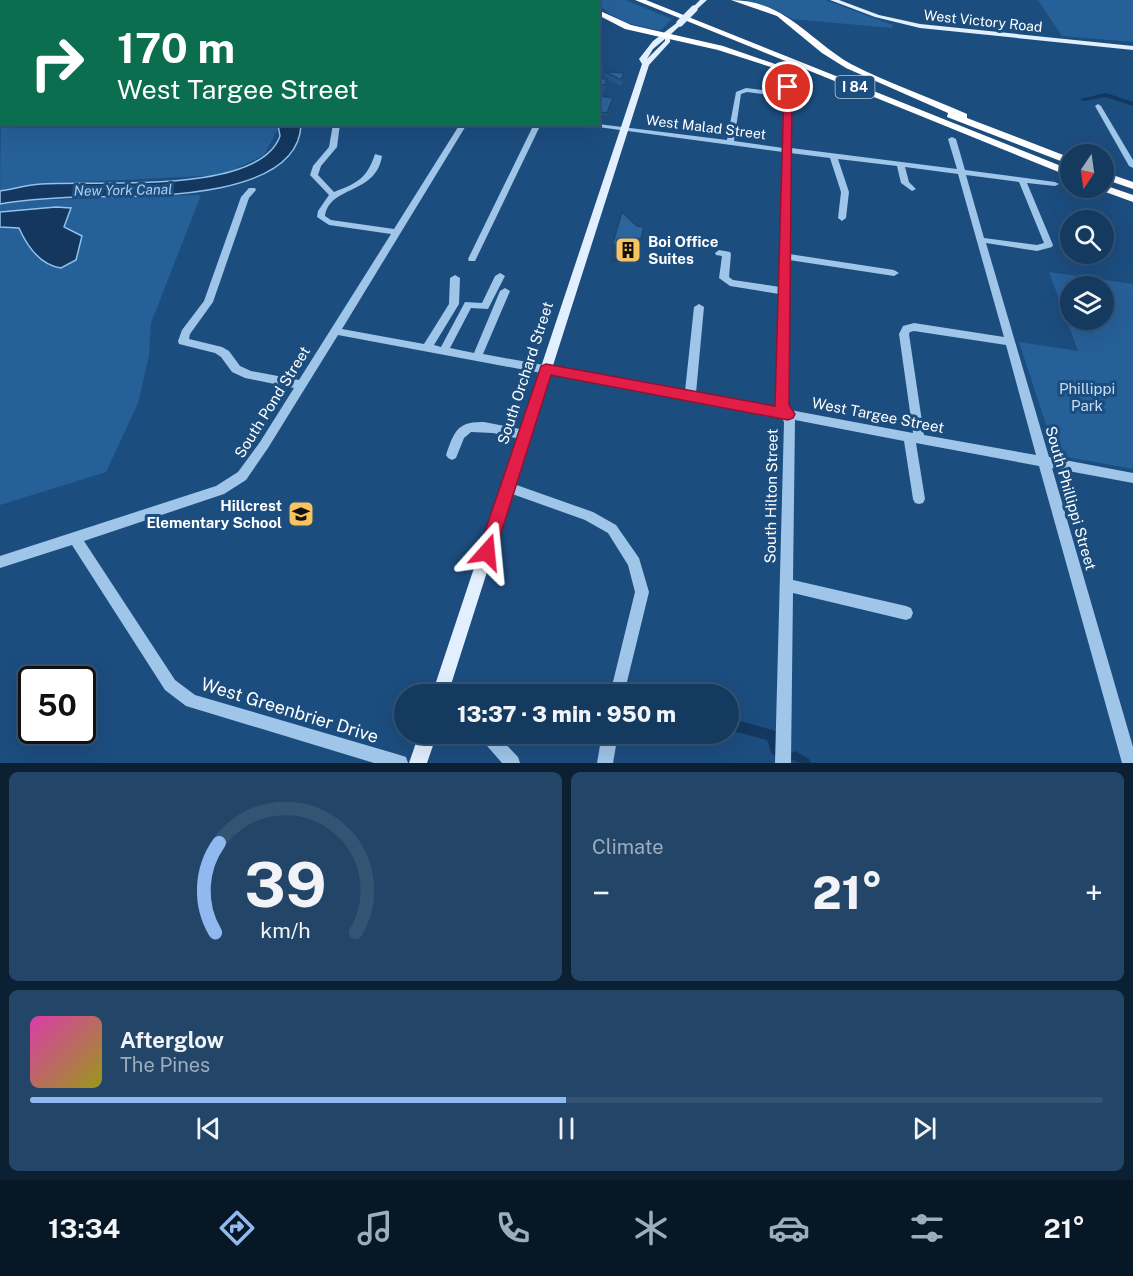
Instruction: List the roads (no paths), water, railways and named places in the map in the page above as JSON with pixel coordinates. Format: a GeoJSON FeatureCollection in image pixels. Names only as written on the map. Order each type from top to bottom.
{"type":"FeatureCollection","features":[{"type":"Feature","properties":{"kind":"highway","name":"I 84"},"geometry":{"type":"LineString","coordinates":[[639,0],[1060,170]]}},
{"type":"Feature","properties":{"kind":"highway","name":"I 84"},"geometry":{"type":"LineString","coordinates":[[658,0],[1060,157]]}},
{"type":"Feature","properties":{"kind":"highway"},"geometry":{"type":"LineString","coordinates":[[735,0],[780,14],[825,51],[863,73],[1054,155]]}},
{"type":"Feature","properties":{"kind":"highway"},"geometry":{"type":"LineString","coordinates":[[600,13],[613,21],[636,29],[746,55],[958,129]]}},
{"type":"Feature","properties":{"kind":"highway"},"geometry":{"type":"LineString","coordinates":[[636,29],[651,37],[654,42]]}},
{"type":"Feature","properties":{"kind":"highway"},"geometry":{"type":"LineString","coordinates":[[1114,179],[1133,186]]}},
{"type":"Feature","properties":{"kind":"highway"},"geometry":{"type":"LineString","coordinates":[[1114,192],[1133,199]]}},
{"type":"Feature","properties":{"kind":"main road","name":"South Orchard Street"},"geometry":{"type":"LineString","coordinates":[[646,64],[643,59],[654,42],[668,36],[704,0]]}},
{"type":"Feature","properties":{"kind":"main road","name":"West Victory Road"},"geometry":{"type":"LineString","coordinates":[[834,0],[877,16],[920,26],[1059,41],[1133,46]]}},
{"type":"Feature","properties":{"kind":"main road","name":"South Orchard Street"},"geometry":{"type":"LineString","coordinates":[[443,684],[623,130],[646,64],[668,41],[668,36]]}},
{"type":"Feature","properties":{"kind":"main road"},"geometry":{"type":"LineString","coordinates":[[418,763],[425,744]]}},
{"type":"Feature","properties":{"kind":"street","name":"South Hilton Street"},"geometry":{"type":"LineString","coordinates":[[730,143],[738,93],[746,90],[788,91],[785,150],[782,406],[790,422],[783,763]]}},
{"type":"Feature","properties":{"kind":"street"},"geometry":{"type":"LineString","coordinates":[[1098,106],[1133,166]]}},
{"type":"Feature","properties":{"kind":"street"},"geometry":{"type":"LineString","coordinates":[[333,195],[314,175],[317,166],[333,147],[337,126]]}},
{"type":"Feature","properties":{"kind":"street","name":"South Pond Street"},"geometry":{"type":"LineString","coordinates":[[0,562],[232,484],[251,463],[463,126]]}},
{"type":"Feature","properties":{"kind":"street"},"geometry":{"type":"LineString","coordinates":[[472,259],[537,126]]}},
{"type":"Feature","properties":{"kind":"street","name":"West Malad Street"},"geometry":{"type":"LineString","coordinates":[[594,126],[1055,184]]}},
{"type":"Feature","properties":{"kind":"street","name":"South Phillippi Street"},"geometry":{"type":"LineString","coordinates":[[952,139],[1130,763]]}},
{"type":"Feature","properties":{"kind":"street"},"geometry":{"type":"LineString","coordinates":[[378,156],[377,164],[360,184],[333,195],[322,211],[324,220],[397,232]]}},
{"type":"Feature","properties":{"kind":"street"},"geometry":{"type":"LineString","coordinates":[[833,156],[845,192],[842,218]]}},
{"type":"Feature","properties":{"kind":"street"},"geometry":{"type":"LineString","coordinates":[[901,165],[905,183],[912,189]]}},
{"type":"Feature","properties":{"kind":"street"},"geometry":{"type":"LineString","coordinates":[[982,240],[1037,248],[1049,245],[1022,180]]}},
{"type":"Feature","properties":{"kind":"street"},"geometry":{"type":"LineString","coordinates":[[252,190],[245,197],[208,302],[185,333],[183,341],[218,350],[225,354],[236,369],[249,375],[301,385]]}},
{"type":"Feature","properties":{"kind":"street"},"geometry":{"type":"LineString","coordinates":[[719,253],[727,254],[724,278],[730,283],[783,291]]}},
{"type":"Feature","properties":{"kind":"street"},"geometry":{"type":"LineString","coordinates":[[783,256],[894,273]]}},
{"type":"Feature","properties":{"kind":"street"},"geometry":{"type":"LineString","coordinates":[[444,351],[468,304],[485,307],[500,276]]}},
{"type":"Feature","properties":{"kind":"street"},"geometry":{"type":"LineString","coordinates":[[427,348],[454,304],[455,278]]}},
{"type":"Feature","properties":{"kind":"street"},"geometry":{"type":"LineString","coordinates":[[477,357],[506,291]]}},
{"type":"Feature","properties":{"kind":"street"},"geometry":{"type":"LineString","coordinates":[[690,396],[699,307]]}},
{"type":"Feature","properties":{"kind":"street"},"geometry":{"type":"LineString","coordinates":[[918,499],[904,334],[906,328],[914,327],[1011,342]]}},
{"type":"Feature","properties":{"kind":"street","name":"West Targee Street"},"geometry":{"type":"LineString","coordinates":[[335,331],[1133,478]]}},
{"type":"Feature","properties":{"kind":"street"},"geometry":{"type":"LineString","coordinates":[[452,455],[460,435],[466,429],[475,426],[525,435]]}},
{"type":"Feature","properties":{"kind":"street"},"geometry":{"type":"LineString","coordinates":[[508,487],[589,516],[612,529],[634,562],[642,592],[619,684]]}},
{"type":"Feature","properties":{"kind":"street","name":"West Greenbrier Drive"},"geometry":{"type":"LineString","coordinates":[[74,537],[170,685],[179,694],[191,701],[400,763]]}},
{"type":"Feature","properties":{"kind":"street"},"geometry":{"type":"LineString","coordinates":[[786,585],[906,613]]}},
{"type":"Feature","properties":{"kind":"street"},"geometry":{"type":"LineString","coordinates":[[495,744],[512,763]]}},
{"type":"Feature","properties":{"kind":"street"},"geometry":{"type":"LineString","coordinates":[[605,763],[608,744]]}},
{"type":"Feature","properties":{"kind":"water","name":"New York Canal"},"geometry":{"type":"Polygon","coordinates":[[[278,126],[301,126],[293,150],[272,169],[243,182],[209,190],[171,194],[49,198],[0,204],[0,191],[31,185],[134,183],[209,176],[241,168],[266,155],[280,136],[278,126]]]}},
{"type":"Feature","properties":{"kind":"water"},"geometry":{"type":"Polygon","coordinates":[[[56,207],[71,208],[64,227],[82,236],[76,260],[61,268],[47,263],[35,254],[19,228],[0,227],[0,212],[56,207]]]}},
{"type":"Feature","properties":{"kind":"waterway"},"geometry":{"type":"LineString","coordinates":[[1083,99],[1106,95],[1133,104]]}},
{"type":"Feature","properties":{"kind":"waterway"},"geometry":{"type":"LineString","coordinates":[[739,727],[772,735],[776,750]]}},
{"type":"Feature","properties":{"kind":"waterway"},"geometry":{"type":"LineString","coordinates":[[795,757],[805,763]]}},
{"type":"Feature","properties":{"kind":"place","name":"Boi Office Suites"},"geometry":{"type":"Point","coordinates":[628,250]}},
{"type":"Feature","properties":{"kind":"place","name":"Hillcrest Elementary School"},"geometry":{"type":"Point","coordinates":[301,514]}},
{"type":"Feature","properties":{"kind":"park label","name":"Phillippi Park"},"geometry":{"type":"Point","coordinates":[1087,396]}}]}
